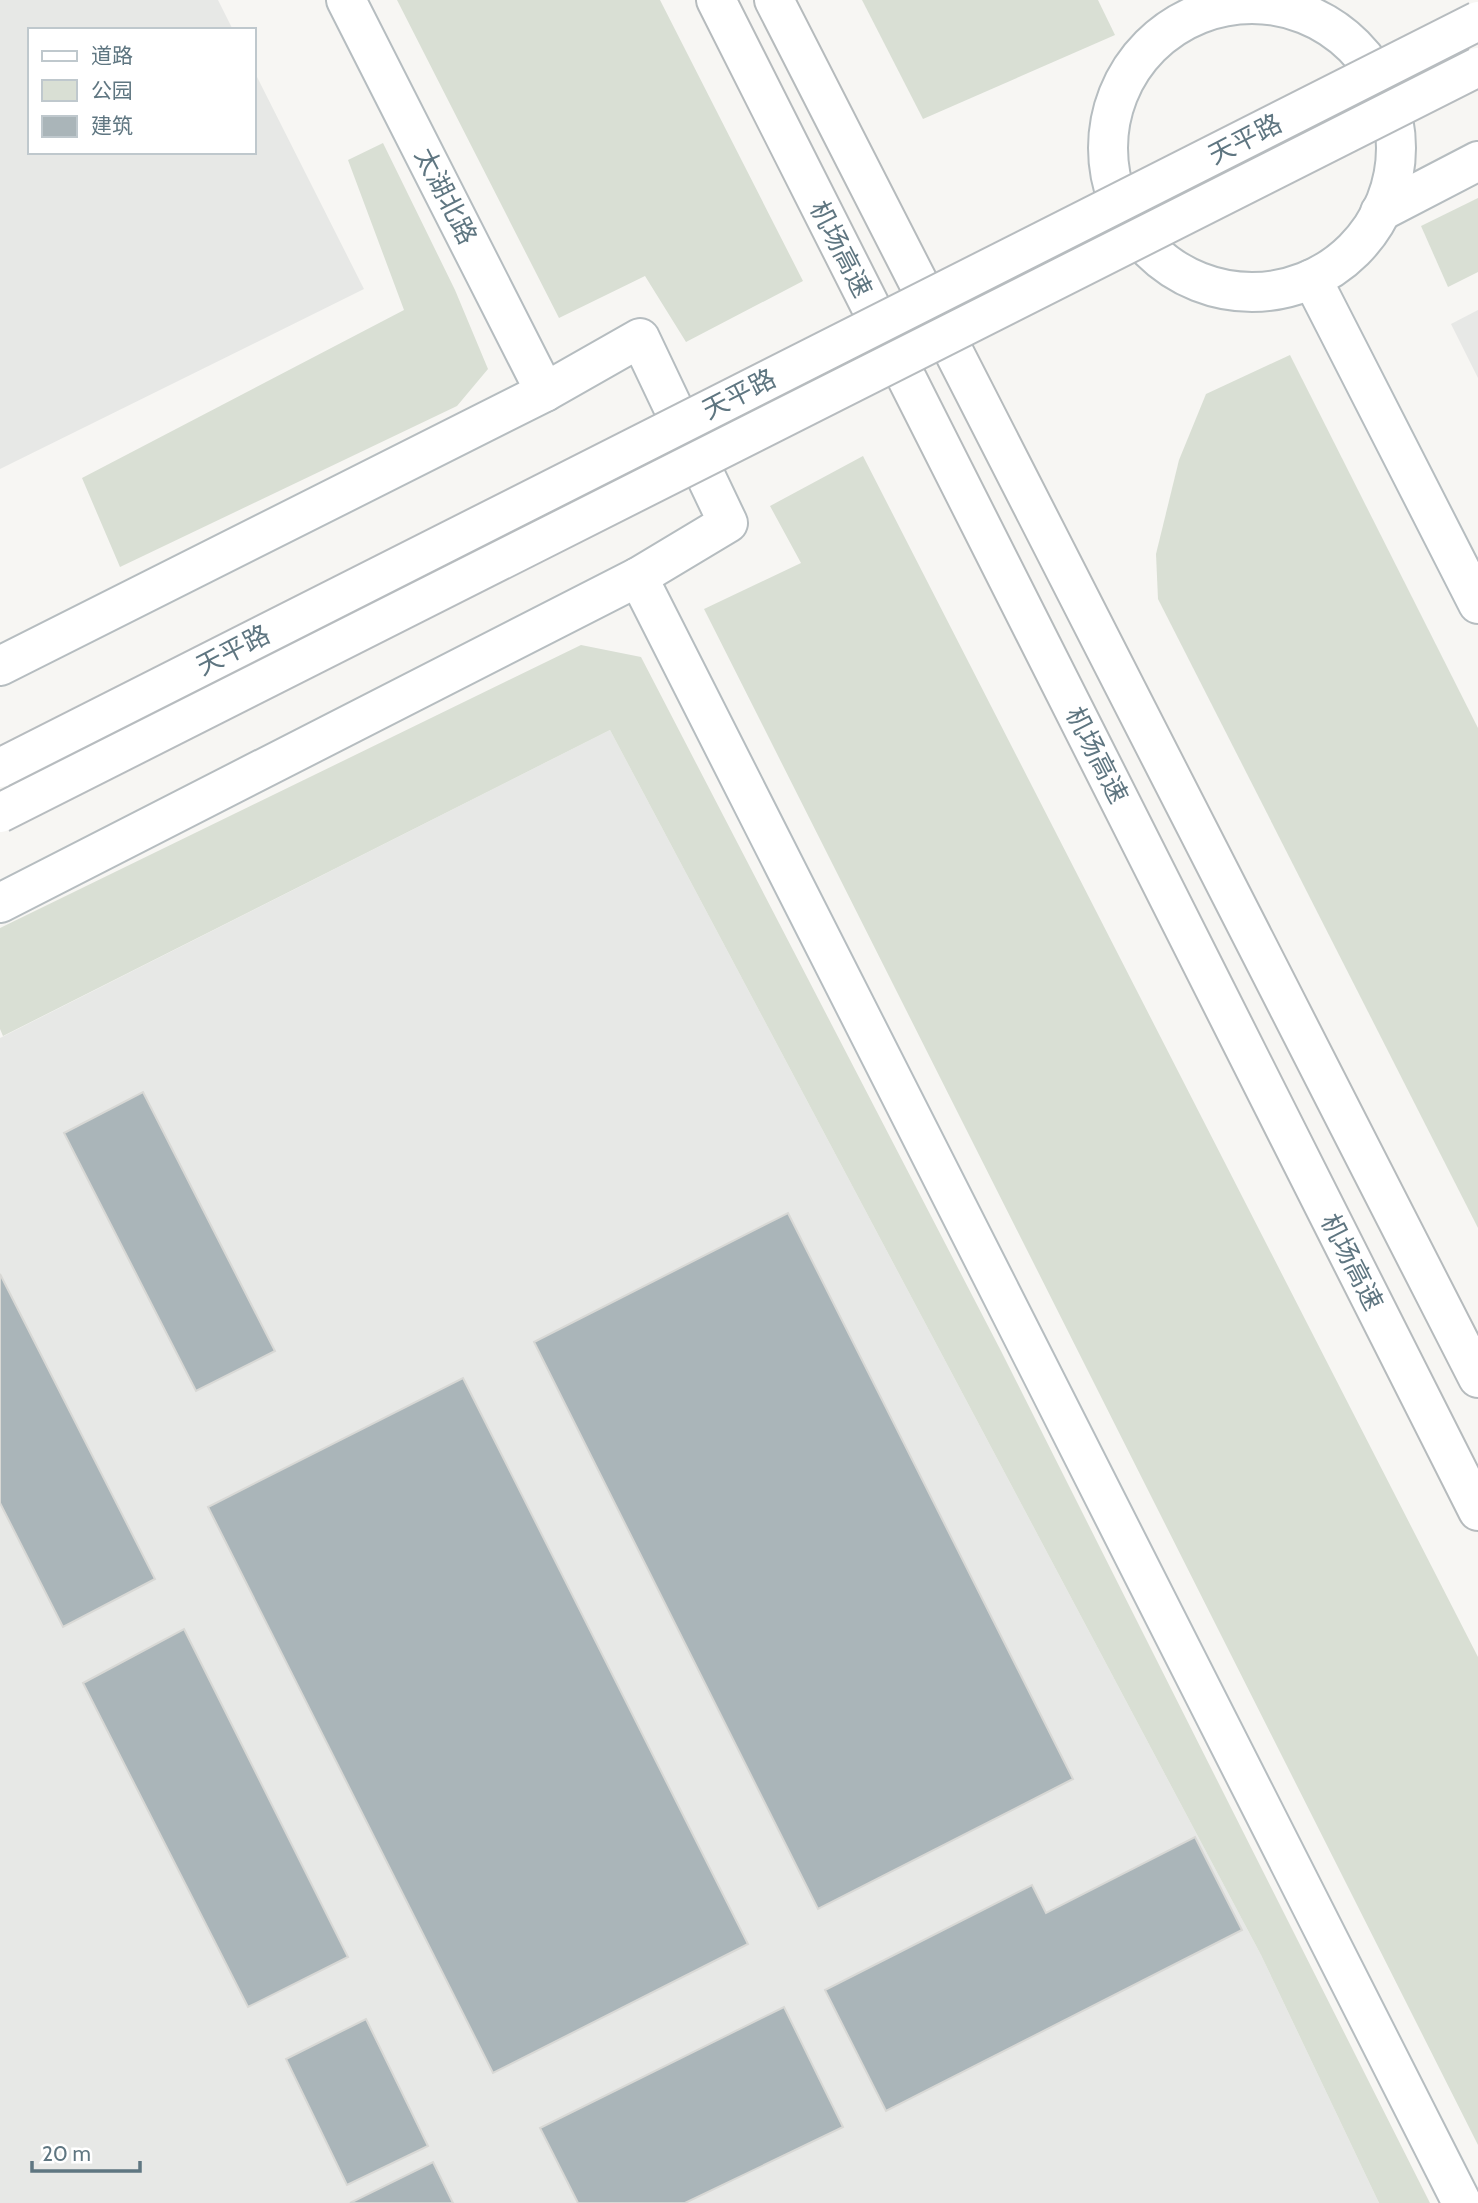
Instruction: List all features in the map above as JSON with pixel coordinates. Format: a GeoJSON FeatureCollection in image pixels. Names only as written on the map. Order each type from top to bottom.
{"type":"FeatureCollection","features":[{"type":"Feature","properties":{"kind":"main road","name":"太湖北路"},"geometry":{"type":"LineString","coordinates":[[346,0],[545,392]]}},
{"type":"Feature","properties":{"kind":"main road","name":"机场高速"},"geometry":{"type":"LineString","coordinates":[[716,0],[1478,1511]]}},
{"type":"Feature","properties":{"kind":"main road","name":"机场高速"},"geometry":{"type":"LineString","coordinates":[[774,0],[1478,1378]]}},
{"type":"Feature","properties":{"kind":"main road"},"geometry":{"type":"LineString","coordinates":[[1232,4],[1303,5],[1347,40],[1368,63],[1384,91],[1393,120],[1395,152],[1391,183],[1380,212],[1368,233],[1352,251],[1333,267],[1312,279],[1283,289],[1252,292],[1221,289],[1192,279],[1166,263],[1143,242],[1125,216],[1113,188],[1108,157],[1109,127],[1117,97],[1131,69],[1150,45],[1168,13],[1202,12],[1232,4]]}},
{"type":"Feature","properties":{"kind":"main road","name":"天平路"},"geometry":{"type":"LineString","coordinates":[[0,768],[1478,21]]}},
{"type":"Feature","properties":{"kind":"main road","name":"天平路"},"geometry":{"type":"LineString","coordinates":[[0,813],[1478,67]]}},
{"type":"Feature","properties":{"kind":"main road"},"geometry":{"type":"LineString","coordinates":[[1380,212],[1478,161]]}},
{"type":"Feature","properties":{"kind":"main road"},"geometry":{"type":"LineString","coordinates":[[1312,279],[1478,604]]}},
{"type":"Feature","properties":{"kind":"main road"},"geometry":{"type":"LineString","coordinates":[[0,666],[545,392],[640,338],[728,523],[638,577],[0,903]]}},
{"type":"Feature","properties":{"kind":"main road"},"geometry":{"type":"LineString","coordinates":[[638,577],[1462,2203]]}},
{"type":"Feature","properties":{"kind":"shaded area"},"geometry":{"type":"Polygon","coordinates":[[[0,0],[218,0],[232,28],[28,28],[28,154],[256,154],[256,75],[364,289],[0,469],[0,0]]]}},
{"type":"Feature","properties":{"kind":"shaded area"},"geometry":{"type":"Polygon","coordinates":[[[1478,310],[1478,378],[1451,324],[1478,310]]]}},
{"type":"Feature","properties":{"kind":"shaded area"},"geometry":{"type":"Polygon","coordinates":[[[610,730],[1261,1955],[1379,2203],[0,2203],[0,1038],[610,730]]]}},
{"type":"Feature","properties":{"kind":"green space"},"geometry":{"type":"Polygon","coordinates":[[[397,0],[660,0],[803,281],[686,342],[645,276],[559,318],[397,0]]]}},
{"type":"Feature","properties":{"kind":"green space"},"geometry":{"type":"Polygon","coordinates":[[[862,0],[1098,0],[1115,35],[923,119],[862,0]]]}},
{"type":"Feature","properties":{"kind":"green space"},"geometry":{"type":"Polygon","coordinates":[[[383,143],[455,290],[488,369],[457,406],[120,567],[82,478],[404,310],[348,160],[383,143]]]}},
{"type":"Feature","properties":{"kind":"green space"},"geometry":{"type":"Polygon","coordinates":[[[1478,198],[1478,272],[1448,287],[1421,226],[1478,198]]]}},
{"type":"Feature","properties":{"kind":"green space"},"geometry":{"type":"Polygon","coordinates":[[[1290,355],[1478,728],[1478,1228],[1158,599],[1156,554],[1179,460],[1206,394],[1290,355]]]}},
{"type":"Feature","properties":{"kind":"green space"},"geometry":{"type":"Polygon","coordinates":[[[863,456],[1478,1657],[1478,2145],[704,609],[801,563],[770,506],[863,456]]]}},
{"type":"Feature","properties":{"kind":"green space"},"geometry":{"type":"Polygon","coordinates":[[[581,645],[641,657],[1001,1351],[1430,2203],[1379,2203],[1261,1955],[610,730],[3,1036],[0,1029],[0,928],[581,645]]]}},
{"type":"Feature","properties":{"kind":"building"},"geometry":{"type":"Polygon","coordinates":[[[143,1092],[275,1351],[196,1391],[64,1133],[143,1092]]]}},
{"type":"Feature","properties":{"kind":"building"},"geometry":{"type":"Polygon","coordinates":[[[788,1213],[1073,1779],[818,1909],[534,1342],[788,1213]]]}},
{"type":"Feature","properties":{"kind":"building"},"geometry":{"type":"Polygon","coordinates":[[[0,1274],[155,1579],[63,1627],[0,1503],[0,1274]]]}},
{"type":"Feature","properties":{"kind":"building"},"geometry":{"type":"Polygon","coordinates":[[[463,1378],[748,1944],[493,2073],[208,1507],[463,1378]]]}},
{"type":"Feature","properties":{"kind":"building"},"geometry":{"type":"Polygon","coordinates":[[[184,1629],[348,1957],[248,2007],[83,1683],[184,1629]]]}},
{"type":"Feature","properties":{"kind":"building"},"geometry":{"type":"Polygon","coordinates":[[[1195,1837],[1242,1930],[886,2111],[825,1990],[1032,1885],[1046,1913],[1195,1837]]]}},
{"type":"Feature","properties":{"kind":"building"},"geometry":{"type":"Polygon","coordinates":[[[784,2007],[843,2127],[685,2203],[578,2203],[540,2128],[784,2007]]]}},
{"type":"Feature","properties":{"kind":"building"},"geometry":{"type":"Polygon","coordinates":[[[366,2019],[428,2146],[347,2185],[286,2059],[366,2019]]]}},
{"type":"Feature","properties":{"kind":"building"},"geometry":{"type":"Polygon","coordinates":[[[433,2162],[453,2203],[350,2203],[433,2162]]]}}]}
